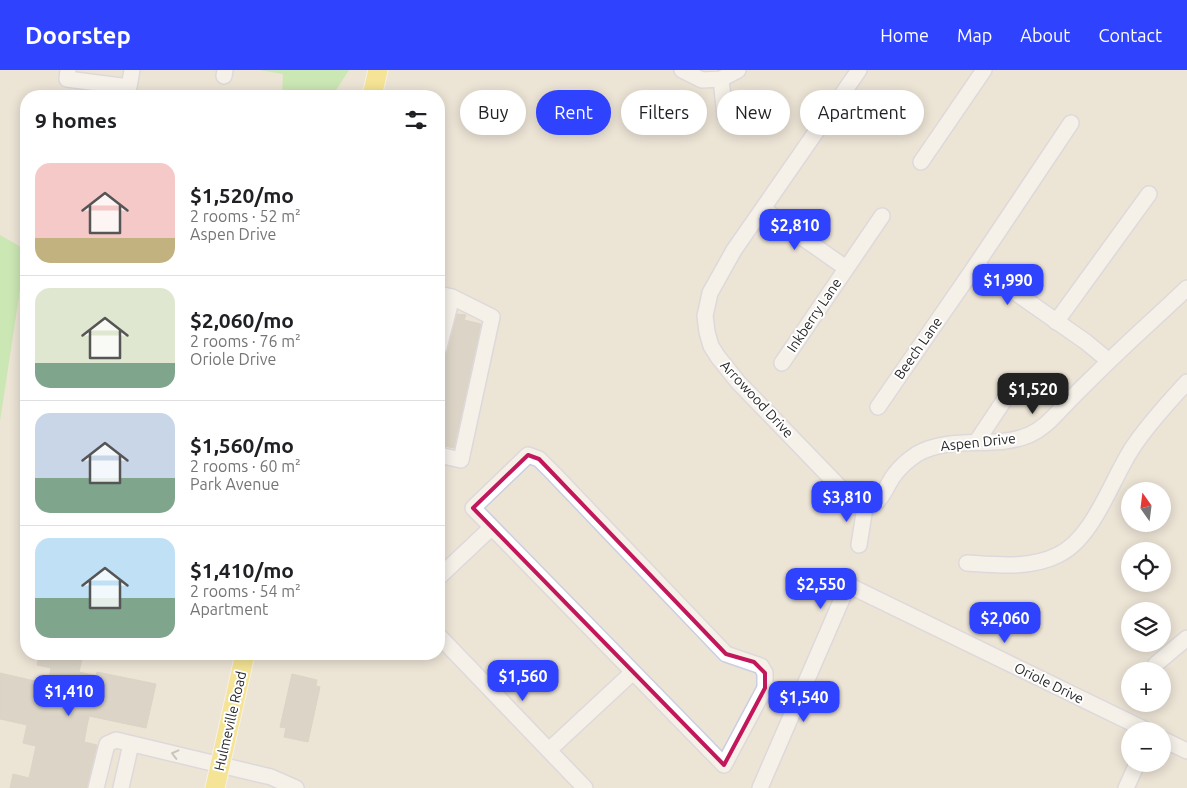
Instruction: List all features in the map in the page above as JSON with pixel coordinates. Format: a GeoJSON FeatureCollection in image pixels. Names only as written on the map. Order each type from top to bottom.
{"type":"FeatureCollection","features":[{"type":"Feature","properties":{"kind":"main road"},"geometry":{"type":"LineString","coordinates":[[373,90],[378,70]]}},
{"type":"Feature","properties":{"kind":"main road","name":"Hulmeville Road"},"geometry":{"type":"LineString","coordinates":[[215,788],[244,660]]}},
{"type":"Feature","properties":{"kind":"street"},"geometry":{"type":"LineString","coordinates":[[68,70],[67,79],[105,90],[129,87],[132,70]]}},
{"type":"Feature","properties":{"kind":"street"},"geometry":{"type":"LineString","coordinates":[[682,70],[702,80],[721,79],[738,70]]}},
{"type":"Feature","properties":{"kind":"street","name":"Arrowood Drive"},"geometry":{"type":"LineString","coordinates":[[859,70],[734,250],[710,292],[705,316],[711,346],[738,382],[846,495],[855,503],[865,507]]}},
{"type":"Feature","properties":{"kind":"street"},"geometry":{"type":"LineString","coordinates":[[921,162],[984,70]]}},
{"type":"Feature","properties":{"kind":"street"},"geometry":{"type":"LineString","coordinates":[[721,79],[722,90]]}},
{"type":"Feature","properties":{"kind":"street","name":"Beech Lane"},"geometry":{"type":"LineString","coordinates":[[878,407],[1072,124]]}},
{"type":"Feature","properties":{"kind":"street"},"geometry":{"type":"LineString","coordinates":[[1056,322],[1149,194]]}},
{"type":"Feature","properties":{"kind":"street","name":"Inkberry Lane"},"geometry":{"type":"LineString","coordinates":[[764,209],[846,268]]}},
{"type":"Feature","properties":{"kind":"street","name":"Inkberry Lane"},"geometry":{"type":"LineString","coordinates":[[782,362],[882,216]]}},
{"type":"Feature","properties":{"kind":"street"},"geometry":{"type":"LineString","coordinates":[[976,266],[1086,342],[1110,361]]}},
{"type":"Feature","properties":{"kind":"street","name":"Aspen Drive"},"geometry":{"type":"LineString","coordinates":[[865,507],[875,504],[903,464],[923,451],[949,443],[1020,438],[1041,428],[1052,420],[1110,361],[1187,288]]}},
{"type":"Feature","properties":{"kind":"street"},"geometry":{"type":"LineString","coordinates":[[445,295],[492,317],[461,460],[445,456]]}},
{"type":"Feature","properties":{"kind":"street"},"geometry":{"type":"LineString","coordinates":[[977,441],[1013,387]]}},
{"type":"Feature","properties":{"kind":"street"},"geometry":{"type":"LineString","coordinates":[[967,563],[1028,564],[1042,562],[1070,548],[1090,525],[1131,450],[1146,427],[1185,389]]}},
{"type":"Feature","properties":{"kind":"street"},"geometry":{"type":"LineString","coordinates":[[528,455],[539,459],[726,654],[761,666],[765,673],[765,688],[724,765],[633,672],[491,528],[473,508],[528,455]]}},
{"type":"Feature","properties":{"kind":"street"},"geometry":{"type":"LineString","coordinates":[[859,544],[865,507]]}},
{"type":"Feature","properties":{"kind":"street"},"geometry":{"type":"LineString","coordinates":[[445,571],[491,528]]}},
{"type":"Feature","properties":{"kind":"street","name":"Oriole Drive"},"geometry":{"type":"LineString","coordinates":[[760,788],[848,584],[1130,722]]}},
{"type":"Feature","properties":{"kind":"street"},"geometry":{"type":"LineString","coordinates":[[1158,662],[1187,638]]}},
{"type":"Feature","properties":{"kind":"street"},"geometry":{"type":"LineString","coordinates":[[445,642],[585,788]]}},
{"type":"Feature","properties":{"kind":"street"},"geometry":{"type":"LineString","coordinates":[[549,750],[633,672]]}},
{"type":"Feature","properties":{"kind":"street"},"geometry":{"type":"LineString","coordinates":[[96,788],[108,744],[116,740],[271,777],[296,788]]}},
{"type":"Feature","properties":{"kind":"street"},"geometry":{"type":"LineString","coordinates":[[1171,743],[1187,751]]}},
{"type":"Feature","properties":{"kind":"street"},"geometry":{"type":"LineString","coordinates":[[121,788],[131,744]]}},
{"type":"Feature","properties":{"kind":"street"},"geometry":{"type":"LineString","coordinates":[[1126,788],[1133,772]]}},
{"type":"Feature","properties":{"kind":"highlighted area"},"geometry":{"type":"Polygon","coordinates":[[[528,455],[539,459],[726,654],[754,662],[765,673],[765,688],[724,765],[473,508],[528,455]]]}},
{"type":"Feature","properties":{"kind":"green space"},"geometry":{"type":"Polygon","coordinates":[[[260,70],[349,70],[336,90],[282,90],[283,74],[260,70]]]}},
{"type":"Feature","properties":{"kind":"green space"},"geometry":{"type":"Polygon","coordinates":[[[0,235],[20,247],[20,289],[0,421],[0,235]]]}},
{"type":"Feature","properties":{"kind":"building"},"geometry":{"type":"Polygon","coordinates":[[[457,314],[466,315],[464,320],[481,324],[454,448],[445,446],[445,354],[448,350],[457,314]]]}},
{"type":"Feature","properties":{"kind":"building"},"geometry":{"type":"Polygon","coordinates":[[[38,660],[82,660],[79,672],[96,676],[97,672],[156,684],[146,728],[89,716],[84,742],[97,745],[87,788],[10,788],[13,774],[29,778],[36,746],[23,743],[27,725],[0,719],[0,673],[48,684],[51,668],[37,665],[38,660]]]}},
{"type":"Feature","properties":{"kind":"building"},"geometry":{"type":"Polygon","coordinates":[[[292,674],[317,680],[316,686],[320,687],[308,742],[284,737],[286,728],[280,727],[292,674]]]}}]}
